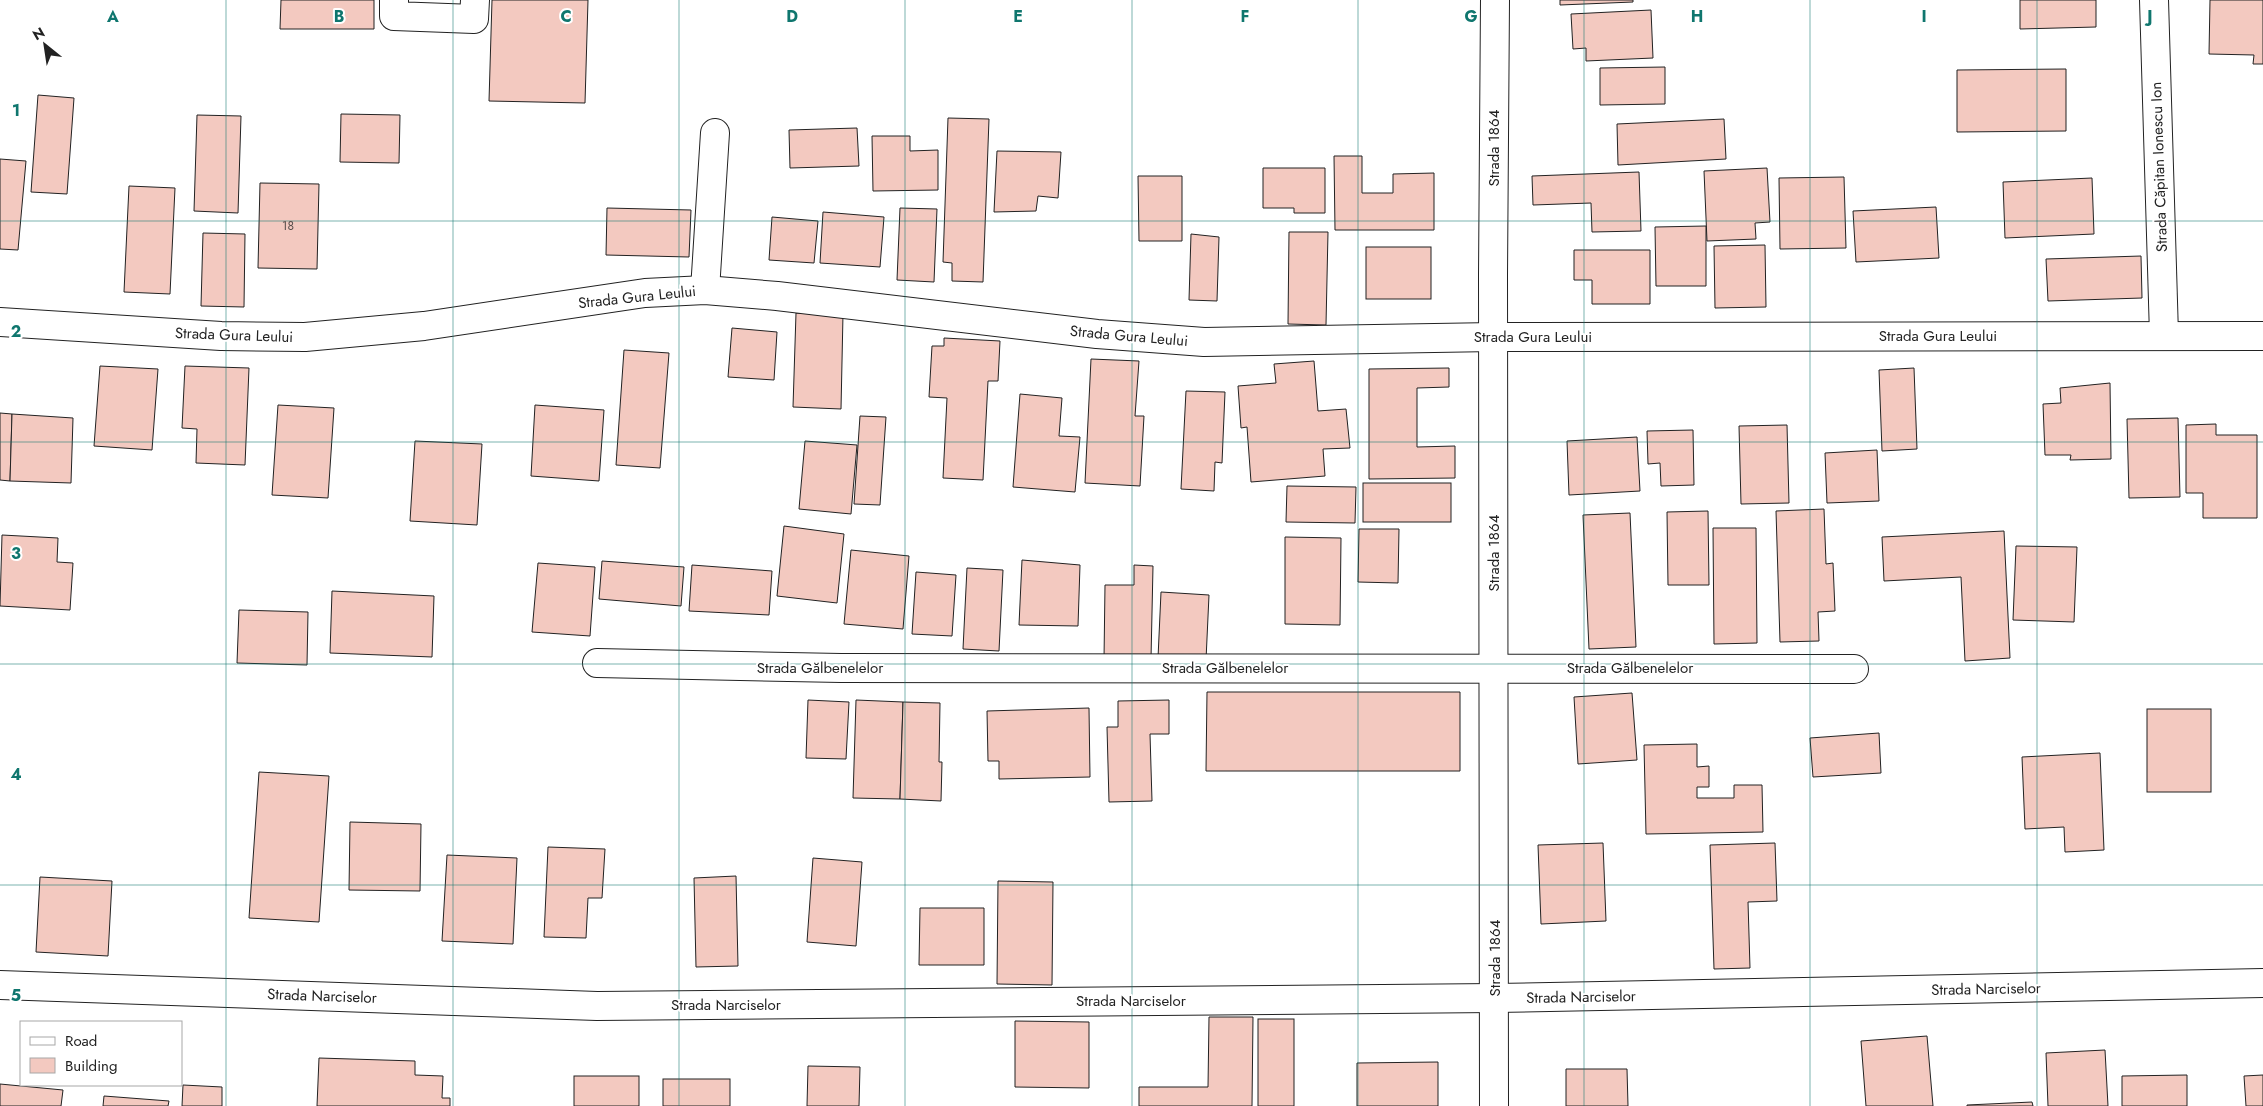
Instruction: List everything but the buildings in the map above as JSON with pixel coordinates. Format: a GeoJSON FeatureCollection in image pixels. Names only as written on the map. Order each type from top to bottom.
{"type":"FeatureCollection","features":[{"type":"Feature","properties":{"kind":"street"},"geometry":{"type":"LineString","coordinates":[[394,8],[474,19],[475,0]]}},
{"type":"Feature","properties":{"kind":"street","name":"Strada 1864"},"geometry":{"type":"LineString","coordinates":[[1494,1106],[1495,0]]}},
{"type":"Feature","properties":{"kind":"street","name":"Strada Căpitan Ionescu Ion"},"geometry":{"type":"LineString","coordinates":[[2154,0],[2164,335]]}},
{"type":"Feature","properties":{"kind":"street"},"geometry":{"type":"LineString","coordinates":[[705,290],[715,133]]}},
{"type":"Feature","properties":{"kind":"street","name":"Strada Gura Leului"},"geometry":{"type":"LineString","coordinates":[[0,322],[221,336],[305,337],[424,326],[645,293],[705,290],[777,296],[1096,334],[1204,342],[1494,337],[2263,336]]}},
{"type":"Feature","properties":{"kind":"street","name":"Strada Gălbenelelor"},"geometry":{"type":"LineString","coordinates":[[597,664],[841,668],[1854,669]]}},
{"type":"Feature","properties":{"kind":"street","name":"Strada Narciselor"},"geometry":{"type":"LineString","coordinates":[[0,985],[597,1006],[1495,998],[2263,983]]}}]}
